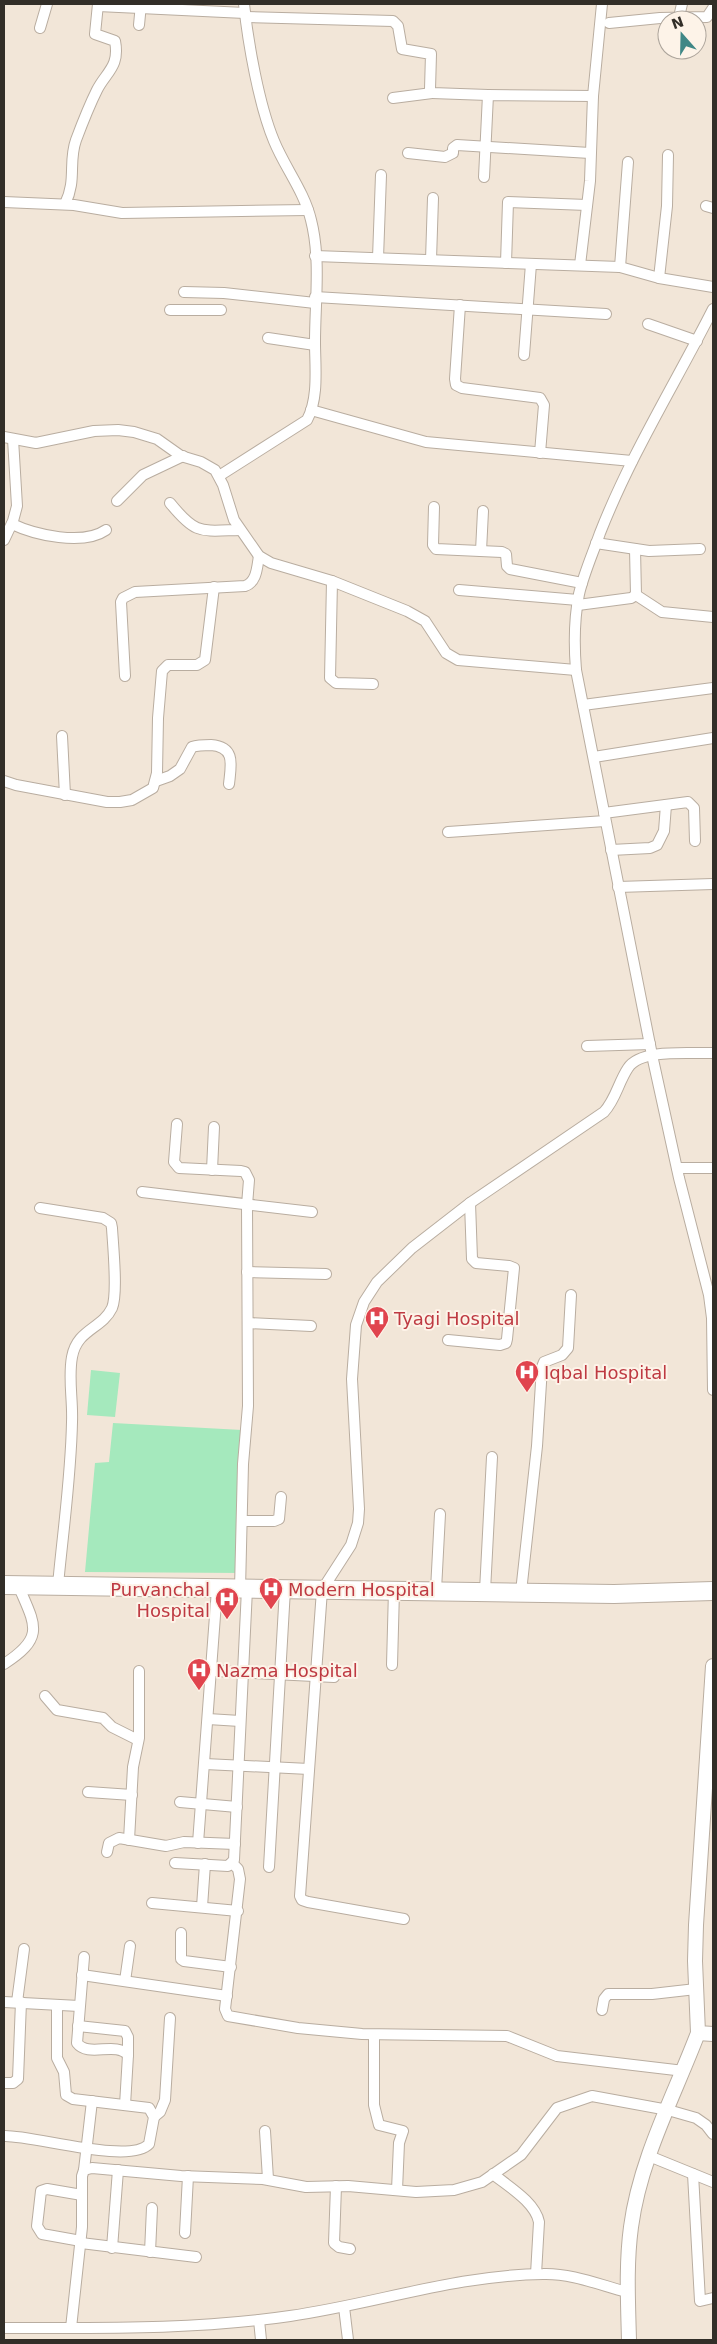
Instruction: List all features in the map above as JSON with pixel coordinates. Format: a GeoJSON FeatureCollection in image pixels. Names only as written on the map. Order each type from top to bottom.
{"type":"FeatureCollection","features":[{"type":"Feature","properties":{"kind":"highway"},"geometry":{"type":"LineString","coordinates":[[11,1585],[614,1594],[713,1591]]}},
{"type":"Feature","properties":{"kind":"street"},"geometry":{"type":"LineString","coordinates":[[40,28],[47,4]]}},
{"type":"Feature","properties":{"kind":"street"},"geometry":{"type":"LineString","coordinates":[[580,265],[587,205],[593,96],[602,4]]}},
{"type":"Feature","properties":{"kind":"street"},"geometry":{"type":"LineString","coordinates":[[65,204],[72,186],[76,141],[98,88],[110,74],[114,62],[116,41],[95,34],[98,5],[245,11],[393,21],[398,26],[402,49],[432,54],[432,93]]}},
{"type":"Feature","properties":{"kind":"street"},"geometry":{"type":"LineString","coordinates":[[139,25],[141,6]]}},
{"type":"Feature","properties":{"kind":"street"},"geometry":{"type":"LineString","coordinates":[[219,476],[302,425],[307,420],[311,410],[315,345],[316,256],[314,234],[308,210],[269,128],[245,11]]}},
{"type":"Feature","properties":{"kind":"street"},"geometry":{"type":"LineString","coordinates":[[610,23],[657,19]]}},
{"type":"Feature","properties":{"kind":"street"},"geometry":{"type":"LineString","coordinates":[[393,98],[432,93],[593,96]]}},
{"type":"Feature","properties":{"kind":"street"},"geometry":{"type":"LineString","coordinates":[[484,177],[488,95]]}},
{"type":"Feature","properties":{"kind":"street"},"geometry":{"type":"LineString","coordinates":[[408,153],[445,157],[452,153],[453,148],[457,145],[590,153]]}},
{"type":"Feature","properties":{"kind":"street"},"geometry":{"type":"LineString","coordinates":[[658,278],[667,206],[668,155]]}},
{"type":"Feature","properties":{"kind":"street"},"geometry":{"type":"LineString","coordinates":[[620,267],[628,162]]}},
{"type":"Feature","properties":{"kind":"street"},"geometry":{"type":"LineString","coordinates":[[378,258],[381,175]]}},
{"type":"Feature","properties":{"kind":"street"},"geometry":{"type":"LineString","coordinates":[[431,260],[433,198]]}},
{"type":"Feature","properties":{"kind":"street"},"geometry":{"type":"LineString","coordinates":[[4,202],[65,204],[122,214],[308,210]]}},
{"type":"Feature","properties":{"kind":"street"},"geometry":{"type":"LineString","coordinates":[[506,263],[508,202],[587,205]]}},
{"type":"Feature","properties":{"kind":"street"},"geometry":{"type":"LineString","coordinates":[[316,256],[620,267],[658,278],[713,287]]}},
{"type":"Feature","properties":{"kind":"street"},"geometry":{"type":"LineString","coordinates":[[524,355],[531,264]]}},
{"type":"Feature","properties":{"kind":"street"},"geometry":{"type":"LineString","coordinates":[[184,292],[315,300],[460,304],[606,314]]}},
{"type":"Feature","properties":{"kind":"street"},"geometry":{"type":"LineString","coordinates":[[207,309],[209,293]]}},
{"type":"Feature","properties":{"kind":"street"},"geometry":{"type":"LineString","coordinates":[[460,304],[456,385],[462,388],[540,398],[544,405],[540,453]]}},
{"type":"Feature","properties":{"kind":"street"},"geometry":{"type":"LineString","coordinates":[[713,308],[632,461],[612,503],[582,583],[575,622],[576,670],[604,817],[652,1055],[708,1295],[712,1318],[713,1390]]}},
{"type":"Feature","properties":{"kind":"street"},"geometry":{"type":"LineString","coordinates":[[170,310],[221,310]]}},
{"type":"Feature","properties":{"kind":"street"},"geometry":{"type":"LineString","coordinates":[[648,324],[697,341]]}},
{"type":"Feature","properties":{"kind":"street"},"geometry":{"type":"LineString","coordinates":[[268,338],[315,345]]}},
{"type":"Feature","properties":{"kind":"street"},"geometry":{"type":"LineString","coordinates":[[311,410],[426,442],[632,461]]}},
{"type":"Feature","properties":{"kind":"street"},"geometry":{"type":"LineString","coordinates":[[4,540],[12,524],[17,506],[8,438],[46,442],[94,431],[118,430],[134,432],[157,439],[183,456],[210,466],[219,476],[234,520],[240,530],[259,556],[271,563],[332,581],[378,598],[419,618],[429,626],[446,653],[458,660],[576,670]]}},
{"type":"Feature","properties":{"kind":"street"},"geometry":{"type":"LineString","coordinates":[[116,500],[143,475],[183,456]]}},
{"type":"Feature","properties":{"kind":"street"},"geometry":{"type":"LineString","coordinates":[[170,503],[186,522],[198,530],[240,530]]}},
{"type":"Feature","properties":{"kind":"street"},"geometry":{"type":"LineString","coordinates":[[434,507],[434,548],[440,550],[504,552],[507,566],[512,570],[582,583]]}},
{"type":"Feature","properties":{"kind":"street"},"geometry":{"type":"LineString","coordinates":[[481,550],[483,511]]}},
{"type":"Feature","properties":{"kind":"street"},"geometry":{"type":"LineString","coordinates":[[12,524],[34,533],[76,538],[87,538],[106,530]]}},
{"type":"Feature","properties":{"kind":"street"},"geometry":{"type":"LineString","coordinates":[[596,543],[649,550],[700,549]]}},
{"type":"Feature","properties":{"kind":"street"},"geometry":{"type":"LineString","coordinates":[[635,549],[636,595]]}},
{"type":"Feature","properties":{"kind":"street"},"geometry":{"type":"LineString","coordinates":[[125,676],[121,602],[123,598],[135,592],[249,585],[255,578],[259,556]]}},
{"type":"Feature","properties":{"kind":"street"},"geometry":{"type":"LineString","coordinates":[[332,581],[330,678],[336,683],[373,684]]}},
{"type":"Feature","properties":{"kind":"street"},"geometry":{"type":"LineString","coordinates":[[4,781],[65,795],[120,802],[147,793],[153,788],[156,781],[162,671],[168,665],[197,665],[205,660],[214,587]]}},
{"type":"Feature","properties":{"kind":"street"},"geometry":{"type":"LineString","coordinates":[[459,590],[578,603],[630,598],[636,595]]}},
{"type":"Feature","properties":{"kind":"street"},"geometry":{"type":"LineString","coordinates":[[636,595],[662,612],[713,617]]}},
{"type":"Feature","properties":{"kind":"street"},"geometry":{"type":"LineString","coordinates":[[583,705],[713,688]]}},
{"type":"Feature","properties":{"kind":"street"},"geometry":{"type":"LineString","coordinates":[[62,736],[65,795]]}},
{"type":"Feature","properties":{"kind":"street"},"geometry":{"type":"LineString","coordinates":[[594,757],[713,738]]}},
{"type":"Feature","properties":{"kind":"street"},"geometry":{"type":"LineString","coordinates":[[156,781],[170,776],[180,769],[192,747],[212,745],[222,747],[228,752],[231,762],[230,784]]}},
{"type":"Feature","properties":{"kind":"street"},"geometry":{"type":"LineString","coordinates":[[448,832],[604,817],[666,804],[688,802],[694,806],[695,841]]}},
{"type":"Feature","properties":{"kind":"street"},"geometry":{"type":"LineString","coordinates":[[611,850],[650,848],[657,845],[664,831],[666,804]]}},
{"type":"Feature","properties":{"kind":"street"},"geometry":{"type":"LineString","coordinates":[[618,887],[713,884]]}},
{"type":"Feature","properties":{"kind":"street"},"geometry":{"type":"LineString","coordinates":[[587,1046],[650,1044]]}},
{"type":"Feature","properties":{"kind":"street"},"geometry":{"type":"LineString","coordinates":[[404,1918],[308,1902],[301,1898],[308,1768],[322,1590],[351,1545],[358,1523],[359,1509],[352,1379],[353,1341],[360,1311],[377,1282],[392,1266],[470,1203],[604,1112],[612,1103],[628,1067],[640,1058],[652,1055],[713,1053]]}},
{"type":"Feature","properties":{"kind":"street"},"geometry":{"type":"LineString","coordinates":[[177,1124],[176,1165],[184,1169],[245,1172],[249,1180],[246,1205],[248,1406],[243,1464],[244,1589],[242,1672],[237,1807],[232,1863]]}},
{"type":"Feature","properties":{"kind":"street"},"geometry":{"type":"LineString","coordinates":[[212,1170],[214,1127]]}},
{"type":"Feature","properties":{"kind":"street"},"geometry":{"type":"LineString","coordinates":[[677,1168],[713,1168]]}},
{"type":"Feature","properties":{"kind":"street"},"geometry":{"type":"LineString","coordinates":[[142,1192],[312,1212]]}},
{"type":"Feature","properties":{"kind":"street"},"geometry":{"type":"LineString","coordinates":[[448,1340],[500,1345],[506,1343],[507,1339],[514,1268],[476,1263],[472,1259],[470,1203]]}},
{"type":"Feature","properties":{"kind":"street"},"geometry":{"type":"LineString","coordinates":[[40,1208],[104,1218],[111,1223],[112,1228],[114,1292],[112,1308],[108,1314],[82,1336],[75,1346],[72,1357],[72,1422],[58,1585]]}},
{"type":"Feature","properties":{"kind":"street"},"geometry":{"type":"LineString","coordinates":[[247,1272],[326,1274]]}},
{"type":"Feature","properties":{"kind":"street"},"geometry":{"type":"LineString","coordinates":[[521,1592],[537,1446],[542,1367],[544,1362],[562,1355],[568,1348],[571,1294]]}},
{"type":"Feature","properties":{"kind":"street"},"geometry":{"type":"LineString","coordinates":[[248,1323],[311,1326]]}},
{"type":"Feature","properties":{"kind":"street"},"geometry":{"type":"LineString","coordinates":[[485,1591],[492,1457]]}},
{"type":"Feature","properties":{"kind":"street"},"geometry":{"type":"LineString","coordinates":[[242,1522],[274,1521],[279,1519],[281,1497]]}},
{"type":"Feature","properties":{"kind":"street"},"geometry":{"type":"LineString","coordinates":[[436,1590],[440,1514]]}},
{"type":"Feature","properties":{"kind":"street"},"geometry":{"type":"LineString","coordinates":[[4,1664],[25,1648],[31,1640],[33,1631],[31,1617],[11,1585]]}},
{"type":"Feature","properties":{"kind":"street"},"geometry":{"type":"LineString","coordinates":[[198,1842],[217,1588]]}},
{"type":"Feature","properties":{"kind":"street"},"geometry":{"type":"LineString","coordinates":[[269,1867],[285,1589]]}},
{"type":"Feature","properties":{"kind":"street"},"geometry":{"type":"LineString","coordinates":[[392,1665],[394,1590]]}},
{"type":"Feature","properties":{"kind":"street"},"geometry":{"type":"LineString","coordinates":[[629,2340],[627,2292],[631,2226],[637,2194],[649,2156],[698,2033],[696,1925],[709,1816],[713,1666]]}},
{"type":"Feature","properties":{"kind":"street"},"geometry":{"type":"LineString","coordinates":[[195,1670],[334,1677]]}},
{"type":"Feature","properties":{"kind":"street"},"geometry":{"type":"LineString","coordinates":[[129,1840],[133,1767],[138,1740],[139,1671]]}},
{"type":"Feature","properties":{"kind":"street"},"geometry":{"type":"LineString","coordinates":[[45,1696],[57,1710],[103,1718],[112,1727],[138,1740]]}},
{"type":"Feature","properties":{"kind":"street"},"geometry":{"type":"LineString","coordinates":[[208,1719],[240,1721]]}},
{"type":"Feature","properties":{"kind":"street"},"geometry":{"type":"LineString","coordinates":[[205,1764],[308,1768]]}},
{"type":"Feature","properties":{"kind":"street"},"geometry":{"type":"LineString","coordinates":[[88,1792],[132,1795]]}},
{"type":"Feature","properties":{"kind":"street"},"geometry":{"type":"LineString","coordinates":[[180,1802],[237,1807]]}},
{"type":"Feature","properties":{"kind":"street"},"geometry":{"type":"LineString","coordinates":[[108,1852],[112,1840],[129,1840],[166,1846],[184,1842],[235,1844]]}},
{"type":"Feature","properties":{"kind":"street"},"geometry":{"type":"LineString","coordinates":[[175,1863],[228,1866],[232,1863]]}},
{"type":"Feature","properties":{"kind":"street"},"geometry":{"type":"LineString","coordinates":[[232,1863],[238,1869],[240,1879],[238,1911],[224,2010],[228,2016],[298,2028],[374,2035],[507,2036],[557,2056],[684,2071]]}},
{"type":"Feature","properties":{"kind":"street"},"geometry":{"type":"LineString","coordinates":[[202,1907],[205,1864]]}},
{"type":"Feature","properties":{"kind":"street"},"geometry":{"type":"LineString","coordinates":[[152,1903],[238,1911]]}},
{"type":"Feature","properties":{"kind":"street"},"geometry":{"type":"LineString","coordinates":[[181,1933],[181,1959],[184,1961],[231,1967]]}},
{"type":"Feature","properties":{"kind":"street"},"geometry":{"type":"LineString","coordinates":[[125,1981],[130,1946]]}},
{"type":"Feature","properties":{"kind":"street"},"geometry":{"type":"LineString","coordinates":[[5,2083],[13,2083],[18,2079],[19,2002],[24,1949]]}},
{"type":"Feature","properties":{"kind":"street"},"geometry":{"type":"LineString","coordinates":[[84,1957],[77,2040],[79,2047],[83,2049],[122,2050],[128,2055]]}},
{"type":"Feature","properties":{"kind":"street"},"geometry":{"type":"LineString","coordinates":[[82,1975],[226,1996]]}},
{"type":"Feature","properties":{"kind":"street"},"geometry":{"type":"LineString","coordinates":[[602,2010],[604,1999],[608,1994],[652,1994],[696,1989]]}},
{"type":"Feature","properties":{"kind":"street"},"geometry":{"type":"LineString","coordinates":[[4,2002],[79,2006]]}},
{"type":"Feature","properties":{"kind":"street"},"geometry":{"type":"LineString","coordinates":[[4,2136],[86,2148],[130,2151],[145,2148],[152,2136],[154,2118],[149,2108],[145,2106],[125,2106],[68,2097],[64,2090],[64,2072],[57,2058],[56,2005]]}},
{"type":"Feature","properties":{"kind":"street"},"geometry":{"type":"LineString","coordinates":[[154,2118],[160,2112],[165,2100],[170,2018]]}},
{"type":"Feature","properties":{"kind":"street"},"geometry":{"type":"LineString","coordinates":[[78,2026],[125,2031],[128,2037],[125,2106]]}},
{"type":"Feature","properties":{"kind":"street"},"geometry":{"type":"LineString","coordinates":[[698,2033],[713,2034]]}},
{"type":"Feature","properties":{"kind":"street"},"geometry":{"type":"LineString","coordinates":[[374,2035],[374,2105],[379,2125],[402,2131],[399,2143],[397,2190]]}},
{"type":"Feature","properties":{"kind":"street"},"geometry":{"type":"LineString","coordinates":[[84,2170],[118,2170],[188,2176],[268,2179],[306,2187],[336,2186],[434,2192],[454,2190],[482,2182],[521,2154],[557,2108],[592,2096],[668,2110],[702,2121],[713,2134]]}},
{"type":"Feature","properties":{"kind":"street"},"geometry":{"type":"LineString","coordinates":[[71,2328],[81,2242],[82,2195],[92,2101]]}},
{"type":"Feature","properties":{"kind":"street"},"geometry":{"type":"LineString","coordinates":[[265,2131],[268,2179]]}},
{"type":"Feature","properties":{"kind":"street"},"geometry":{"type":"LineString","coordinates":[[649,2156],[713,2182]]}},
{"type":"Feature","properties":{"kind":"street"},"geometry":{"type":"LineString","coordinates":[[112,2248],[118,2170]]}},
{"type":"Feature","properties":{"kind":"street"},"geometry":{"type":"LineString","coordinates":[[494,2174],[529,2204],[538,2215],[536,2274]]}},
{"type":"Feature","properties":{"kind":"street"},"geometry":{"type":"LineString","coordinates":[[693,2174],[700,2301],[713,2298]]}},
{"type":"Feature","properties":{"kind":"street"},"geometry":{"type":"LineString","coordinates":[[185,2233],[188,2176]]}},
{"type":"Feature","properties":{"kind":"street"},"geometry":{"type":"LineString","coordinates":[[336,2186],[333,2238],[336,2246],[350,2249]]}},
{"type":"Feature","properties":{"kind":"street"},"geometry":{"type":"LineString","coordinates":[[82,2195],[47,2189],[41,2191],[37,2226],[42,2234],[112,2248],[196,2257]]}},
{"type":"Feature","properties":{"kind":"street"},"geometry":{"type":"LineString","coordinates":[[150,2252],[152,2208]]}},
{"type":"Feature","properties":{"kind":"street"},"geometry":{"type":"LineString","coordinates":[[4,2328],[160,2328],[259,2320],[344,2307],[437,2286],[536,2274],[562,2275],[627,2292]]}},
{"type":"Feature","properties":{"kind":"street"},"geometry":{"type":"LineString","coordinates":[[344,2307],[348,2340]]}},
{"type":"Feature","properties":{"kind":"street"},"geometry":{"type":"LineString","coordinates":[[259,2320],[261,2340]]}},
{"type":"Feature","properties":{"kind":"green space"},"geometry":{"type":"Polygon","coordinates":[[[91,1370],[120,1373],[115,1417],[87,1415],[91,1370]]]}},
{"type":"Feature","properties":{"kind":"green space"},"geometry":{"type":"Polygon","coordinates":[[[113,1423],[242,1430],[242,1573],[85,1572],[95,1463],[109,1462],[113,1423]]]}},
{"type":"Feature","properties":{"kind":"place","name":"Tyagi Hospital"},"geometry":{"type":"Point","coordinates":[377,1339]}},
{"type":"Feature","properties":{"kind":"place","name":"Iqbal Hospital"},"geometry":{"type":"Point","coordinates":[527,1393]}},
{"type":"Feature","properties":{"kind":"place","name":"Modern Hospital"},"geometry":{"type":"Point","coordinates":[271,1610]}},
{"type":"Feature","properties":{"kind":"place","name":"Purvanchal Hospital"},"geometry":{"type":"Point","coordinates":[227,1620]}},
{"type":"Feature","properties":{"kind":"place","name":"Nazma Hospital"},"geometry":{"type":"Point","coordinates":[199,1691]}}]}
